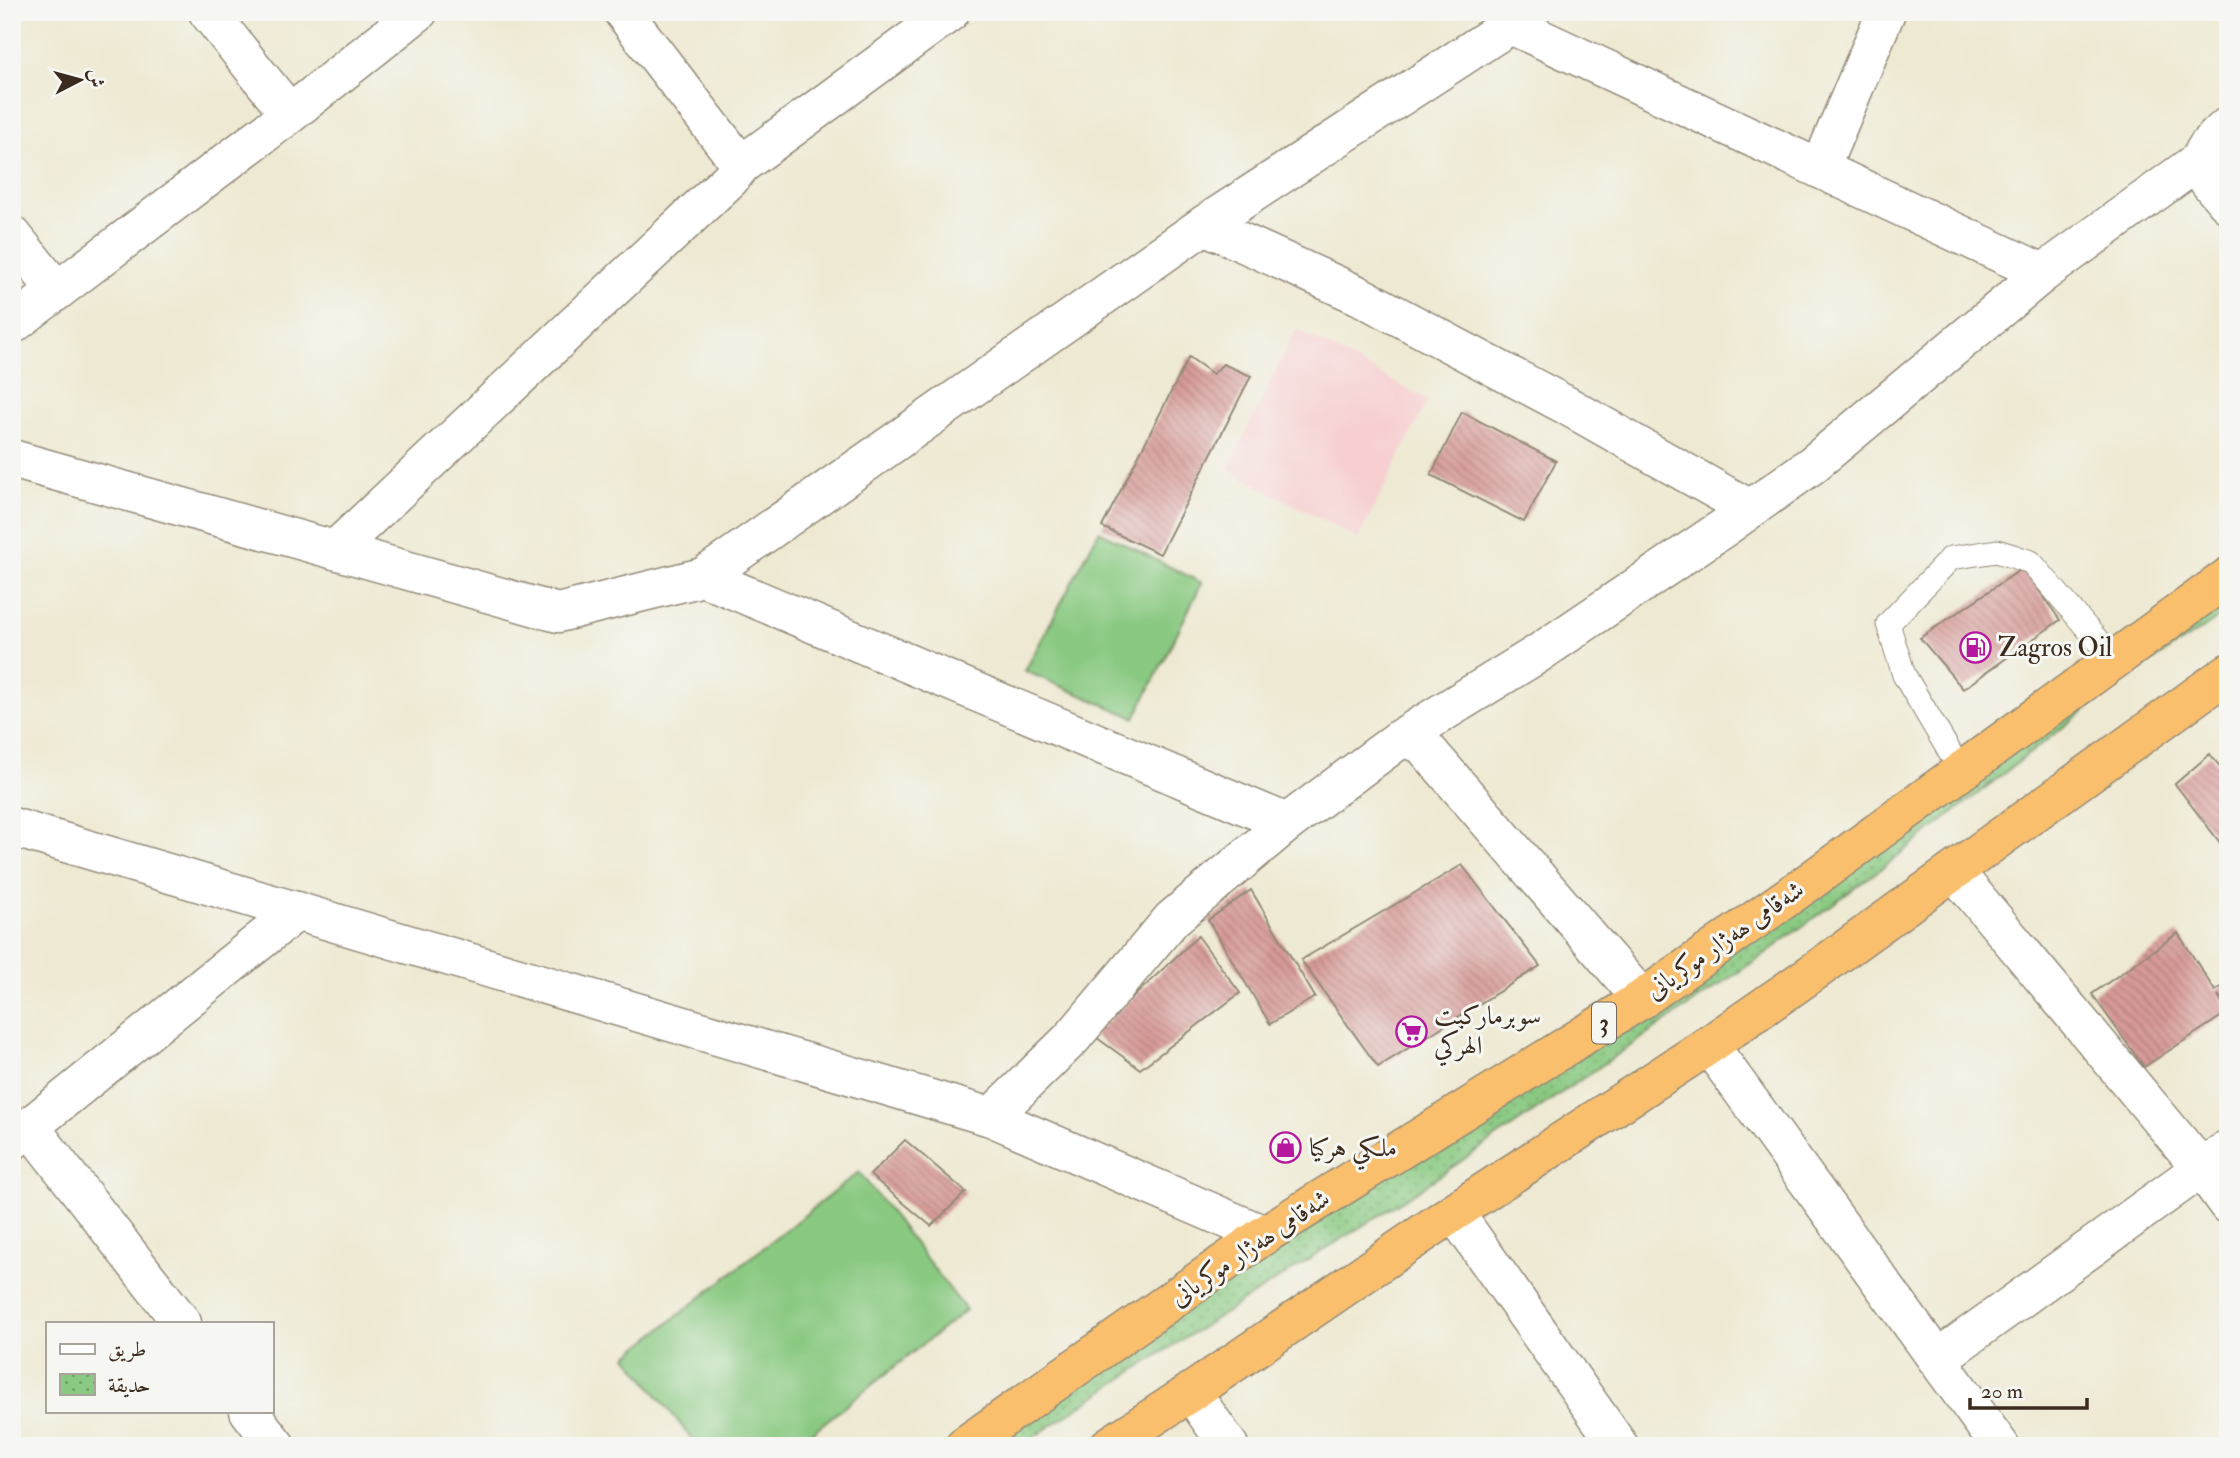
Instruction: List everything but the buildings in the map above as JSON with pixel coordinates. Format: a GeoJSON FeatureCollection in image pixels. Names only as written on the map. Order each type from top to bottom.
{"type":"FeatureCollection","features":[{"type":"Feature","properties":{"kind":"highway","name":"شەقامی ھەژار موکریانی"},"geometry":{"type":"LineString","coordinates":[[964,1446],[1264,1235],[1642,999],[1809,882],[2228,577]]}},
{"type":"Feature","properties":{"kind":"highway"},"geometry":{"type":"LineString","coordinates":[[1109,1446],[1454,1212],[1709,1045],[2228,673]]}},
{"type":"Feature","properties":{"kind":"street"},"geometry":{"type":"LineString","coordinates":[[208,12],[290,114]]}},
{"type":"Feature","properties":{"kind":"street"},"geometry":{"type":"LineString","coordinates":[[12,325],[290,114],[418,12]]}},
{"type":"Feature","properties":{"kind":"street"},"geometry":{"type":"LineString","coordinates":[[622,12],[741,166]]}},
{"type":"Feature","properties":{"kind":"street"},"geometry":{"type":"LineString","coordinates":[[335,550],[741,166],[950,12]]}},
{"type":"Feature","properties":{"kind":"street"},"geometry":{"type":"LineString","coordinates":[[1819,169],[1886,12]]}},
{"type":"Feature","properties":{"kind":"street"},"geometry":{"type":"LineString","coordinates":[[12,459],[558,613],[703,577],[1204,225],[1520,19],[1819,169],[2043,273]]}},
{"type":"Feature","properties":{"kind":"street"},"geometry":{"type":"LineString","coordinates":[[2228,126],[2203,150],[2200,159],[2203,172],[2228,204]]}},
{"type":"Feature","properties":{"kind":"street"},"geometry":{"type":"LineString","coordinates":[[991,1117],[1072,1038],[1172,919],[1287,823],[1401,738],[1536,655],[1812,465],[2043,273],[2200,159]]}},
{"type":"Feature","properties":{"kind":"street"},"geometry":{"type":"LineString","coordinates":[[1204,225],[1358,295],[1564,404],[1750,509]]}},
{"type":"Feature","properties":{"kind":"street"},"geometry":{"type":"LineString","coordinates":[[12,235],[57,291]]}},
{"type":"Feature","properties":{"kind":"street"},"geometry":{"type":"LineString","coordinates":[[703,577],[1287,823]]}},
{"type":"Feature","properties":{"kind":"street"},"geometry":{"type":"LineString","coordinates":[[1401,738],[1421,743],[1642,999]]}},
{"type":"Feature","properties":{"kind":"street"},"geometry":{"type":"LineString","coordinates":[[12,827],[991,1117],[1264,1235]]}},
{"type":"Feature","properties":{"kind":"street"},"geometry":{"type":"LineString","coordinates":[[1954,871],[2215,1159],[2228,1205]]}},
{"type":"Feature","properties":{"kind":"street"},"geometry":{"type":"LineString","coordinates":[[181,1322],[21,1134],[297,911]]}},
{"type":"Feature","properties":{"kind":"street"},"geometry":{"type":"LineString","coordinates":[[1709,1045],[2000,1446]]}},
{"type":"Feature","properties":{"kind":"street"},"geometry":{"type":"LineString","coordinates":[[1937,1359],[2215,1159]]}},
{"type":"Feature","properties":{"kind":"street"},"geometry":{"type":"LineString","coordinates":[[1454,1212],[1619,1446]]}},
{"type":"Feature","properties":{"kind":"street"},"geometry":{"type":"LineString","coordinates":[[1191,1392],[1228,1446]]}},
{"type":"Feature","properties":{"kind":"street"},"geometry":{"type":"LineString","coordinates":[[250,1412],[276,1446]]}},
{"type":"Feature","properties":{"kind":"lane"},"geometry":{"type":"LineString","coordinates":[[1961,771],[1904,675],[1888,624],[1951,558],[1997,551],[2031,562],[2114,660]]}},
{"type":"Feature","properties":{"kind":"shaded area"},"geometry":{"type":"Polygon","coordinates":[[[1296,329],[1428,400],[1358,539],[1228,469],[1296,329]]]}},
{"type":"Feature","properties":{"kind":"green space"},"geometry":{"type":"Polygon","coordinates":[[[1099,531],[1202,583],[1135,718],[1025,671],[1099,531]]]}},
{"type":"Feature","properties":{"kind":"green space"},"geometry":{"type":"Polygon","coordinates":[[[2228,577],[2228,612],[2125,679],[1890,862],[1762,956],[1419,1190],[1020,1446],[963,1446],[2228,577]]]}},
{"type":"Feature","properties":{"kind":"green space"},"geometry":{"type":"Polygon","coordinates":[[[859,1172],[966,1310],[795,1446],[697,1446],[627,1356],[859,1172]]]}},
{"type":"Feature","properties":{"kind":"place","name":"Zagros Oil"},"geometry":{"type":"Point","coordinates":[1975,648]}},
{"type":"Feature","properties":{"kind":"place","name":"سوبرماركيت الهركي"},"geometry":{"type":"Point","coordinates":[1411,1031]}},
{"type":"Feature","properties":{"kind":"place","name":"ملكي هركيا"},"geometry":{"type":"Point","coordinates":[1286,1148]}}]}
